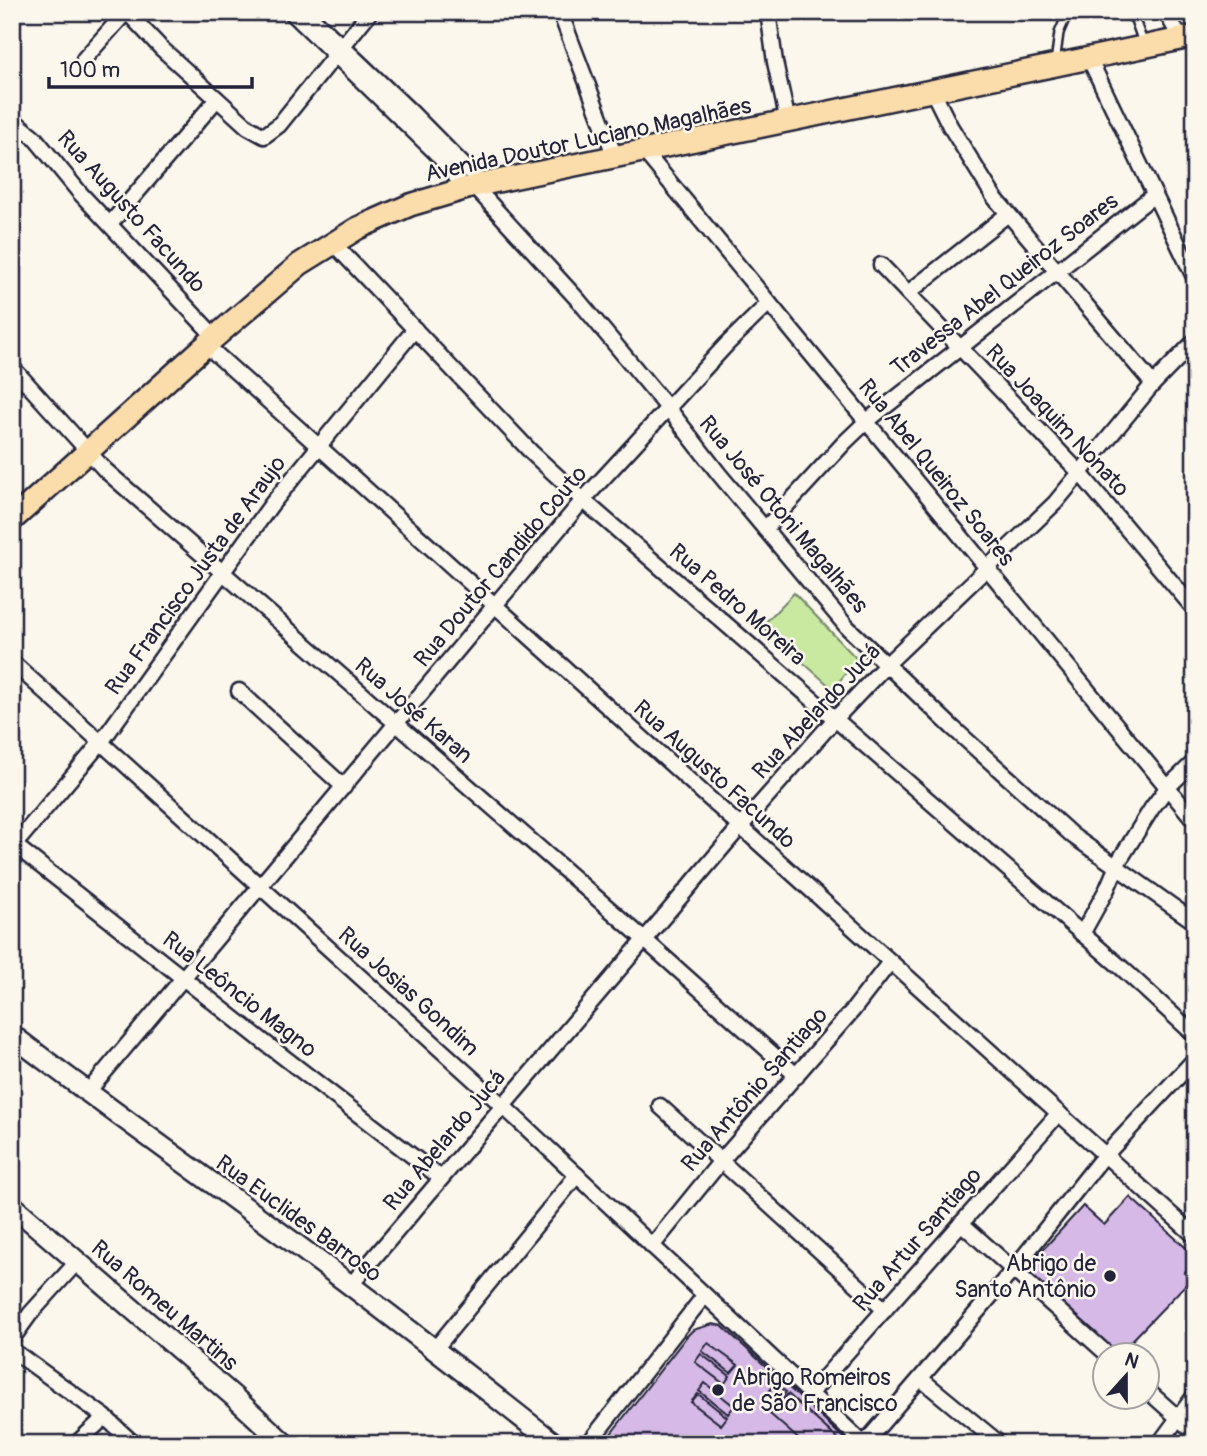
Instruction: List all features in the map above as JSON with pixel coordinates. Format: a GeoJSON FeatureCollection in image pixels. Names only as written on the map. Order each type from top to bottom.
{"type":"FeatureCollection","features":[{"type":"Feature","properties":{"kind":"main road","name":"Avenida Doutor Luciano Magalhães"},"geometry":{"type":"LineString","coordinates":[[12,520],[210,341],[300,264],[358,228],[410,205],[473,186],[1188,37]]}},
{"type":"Feature","properties":{"kind":"street"},"geometry":{"type":"LineString","coordinates":[[84,59],[126,12],[217,99],[258,134],[268,135],[340,52],[370,12]]}},
{"type":"Feature","properties":{"kind":"street"},"geometry":{"type":"LineString","coordinates":[[291,12],[340,52]]}},
{"type":"Feature","properties":{"kind":"street"},"geometry":{"type":"LineString","coordinates":[[306,12],[340,52]]}},
{"type":"Feature","properties":{"kind":"street"},"geometry":{"type":"LineString","coordinates":[[560,12],[615,157]]}},
{"type":"Feature","properties":{"kind":"street"},"geometry":{"type":"LineString","coordinates":[[768,12],[788,122]]}},
{"type":"Feature","properties":{"kind":"street"},"geometry":{"type":"LineString","coordinates":[[1166,12],[1188,37]]}},
{"type":"Feature","properties":{"kind":"street","name":"Rua José Otoni Magalhães"},"geometry":{"type":"LineString","coordinates":[[340,52],[473,186],[579,301],[847,627],[1073,836],[1189,918]]}},
{"type":"Feature","properties":{"kind":"street"},"geometry":{"type":"LineString","coordinates":[[1088,56],[1195,279]]}},
{"type":"Feature","properties":{"kind":"street"},"geometry":{"type":"LineString","coordinates":[[933,92],[980,176],[1008,214],[1153,384]]}},
{"type":"Feature","properties":{"kind":"street"},"geometry":{"type":"LineString","coordinates":[[110,224],[217,99]]}},
{"type":"Feature","properties":{"kind":"street","name":"Rua Augusto Facundo"},"geometry":{"type":"LineString","coordinates":[[13,120],[34,138],[210,341],[317,447],[1195,1236]]}},
{"type":"Feature","properties":{"kind":"street","name":"Rua Abel Queiroz Soares"},"geometry":{"type":"LineString","coordinates":[[644,151],[1195,821]]}},
{"type":"Feature","properties":{"kind":"street","name":"Travessa Abel Queiroz Soares"},"geometry":{"type":"LineString","coordinates":[[765,528],[867,421],[1154,195]]}},
{"type":"Feature","properties":{"kind":"street"},"geometry":{"type":"LineString","coordinates":[[908,293],[1008,214]]}},
{"type":"Feature","properties":{"kind":"street","name":"Rua Pedro Moreira"},"geometry":{"type":"LineString","coordinates":[[332,243],[532,453],[583,500],[1160,1001],[1195,1035]]}},
{"type":"Feature","properties":{"kind":"street","name":"Rua Joaquim Nonato"},"geometry":{"type":"LineString","coordinates":[[881,265],[1080,472],[1195,610]]}},
{"type":"Feature","properties":{"kind":"street","name":"Rua Doutor Candido Couto"},"geometry":{"type":"LineString","coordinates":[[87,1093],[583,500],[769,303]]}},
{"type":"Feature","properties":{"kind":"street","name":"Rua Francisco Justa de Araujo"},"geometry":{"type":"LineString","coordinates":[[13,845],[102,741],[222,573],[317,447],[415,329]]}},
{"type":"Feature","properties":{"kind":"street","name":"Rua Abelardo Jucá"},"geometry":{"type":"LineString","coordinates":[[350,1286],[836,718],[1055,503],[1153,384],[1195,341]]}},
{"type":"Feature","properties":{"kind":"street","name":"Rua José Karan"},"geometry":{"type":"LineString","coordinates":[[12,367],[87,452],[797,1076]]}},
{"type":"Feature","properties":{"kind":"street","name":"Rua Josias Gondim"},"geometry":{"type":"LineString","coordinates":[[12,662],[503,1106],[864,1444]]}},
{"type":"Feature","properties":{"kind":"street"},"geometry":{"type":"LineString","coordinates":[[239,691],[344,787]]}},
{"type":"Feature","properties":{"kind":"street"},"geometry":{"type":"LineString","coordinates":[[1082,934],[1116,867],[1167,788],[1195,761]]}},
{"type":"Feature","properties":{"kind":"street","name":"Rua Leôncio Magno"},"geometry":{"type":"LineString","coordinates":[[13,845],[441,1178]]}},
{"type":"Feature","properties":{"kind":"street","name":"Rua Antônio Santiago"},"geometry":{"type":"LineString","coordinates":[[652,1246],[890,962]]}},
{"type":"Feature","properties":{"kind":"street","name":"Rua Euclides Barroso"},"geometry":{"type":"LineString","coordinates":[[12,1035],[435,1349],[555,1444]]}},
{"type":"Feature","properties":{"kind":"street"},"geometry":{"type":"LineString","coordinates":[[864,1444],[1013,1270],[1105,1155],[1195,1059]]}},
{"type":"Feature","properties":{"kind":"street"},"geometry":{"type":"LineString","coordinates":[[660,1106],[886,1310]]}},
{"type":"Feature","properties":{"kind":"street","name":"Rua Artur Santiago"},"geometry":{"type":"LineString","coordinates":[[809,1395],[1059,1113]]}},
{"type":"Feature","properties":{"kind":"street"},"geometry":{"type":"LineString","coordinates":[[435,1349],[577,1175]]}},
{"type":"Feature","properties":{"kind":"street","name":"Rua Romeu Martins"},"geometry":{"type":"LineString","coordinates":[[12,1205],[285,1444]]}},
{"type":"Feature","properties":{"kind":"street"},"geometry":{"type":"LineString","coordinates":[[961,1223],[1092,1341]]}},
{"type":"Feature","properties":{"kind":"street"},"geometry":{"type":"LineString","coordinates":[[12,1339],[30,1314],[77,1262]]}},
{"type":"Feature","properties":{"kind":"street"},"geometry":{"type":"LineString","coordinates":[[588,1444],[704,1296]]}},
{"type":"Feature","properties":{"kind":"street"},"geometry":{"type":"LineString","coordinates":[[12,1350],[105,1417],[134,1444]]}},
{"type":"Feature","properties":{"kind":"street"},"geometry":{"type":"LineString","coordinates":[[921,1378],[1000,1444]]}},
{"type":"Feature","properties":{"kind":"street"},"geometry":{"type":"LineString","coordinates":[[1158,1444],[1195,1395]]}},
{"type":"Feature","properties":{"kind":"street"},"geometry":{"type":"LineString","coordinates":[[1162,1404],[1195,1433]]}},
{"type":"Feature","properties":{"kind":"street"},"geometry":{"type":"LineString","coordinates":[[76,1444],[105,1417]]}},
{"type":"Feature","properties":{"kind":"lane"},"geometry":{"type":"LineString","coordinates":[[1055,64],[1059,33],[1068,12]]}},
{"type":"Feature","properties":{"kind":"lane"},"geometry":{"type":"LineString","coordinates":[[1127,12],[1135,20],[1145,46]]}},
{"type":"Feature","properties":{"kind":"green space"},"geometry":{"type":"Polygon","coordinates":[[[794,593],[857,659],[833,689],[762,626],[794,593]]]}},
{"type":"Feature","properties":{"kind":"building","name":"Abrigo de Santo Antônio"},"geometry":{"type":"Polygon","coordinates":[[[1130,1197],[1195,1256],[1195,1261],[1184,1273],[1191,1279],[1132,1340],[1104,1340],[1025,1269],[1083,1206],[1104,1225],[1130,1197]]]}},
{"type":"Feature","properties":{"kind":"building","name":"Abrigo Romeiros de São Francisco"},"geometry":{"type":"Polygon","coordinates":[[[713,1324],[722,1326],[850,1444],[603,1444],[687,1336],[693,1330],[713,1324]]]}},
{"type":"Feature","properties":{"kind":"building"},"geometry":{"type":"Polygon","coordinates":[[[708,1343],[738,1365],[731,1373],[702,1351],[708,1343]]]}},
{"type":"Feature","properties":{"kind":"building"},"geometry":{"type":"Polygon","coordinates":[[[701,1354],[730,1376],[724,1384],[695,1362],[701,1354]]]}},
{"type":"Feature","properties":{"kind":"building"},"geometry":{"type":"Polygon","coordinates":[[[705,1383],[734,1406],[728,1414],[699,1391],[705,1383]]]}},
{"type":"Feature","properties":{"kind":"building"},"geometry":{"type":"Polygon","coordinates":[[[775,1384],[786,1392],[777,1404],[766,1395],[775,1384]]]}},
{"type":"Feature","properties":{"kind":"building"},"geometry":{"type":"Polygon","coordinates":[[[698,1394],[727,1417],[721,1425],[691,1402],[698,1394]]]}},
{"type":"Feature","properties":{"kind":"building"},"geometry":{"type":"Polygon","coordinates":[[[788,1394],[839,1440],[836,1444],[804,1444],[770,1414],[788,1394]]]}},
{"type":"Feature","properties":{"kind":"place","name":"Abrigo de Santo Antônio"},"geometry":{"type":"Point","coordinates":[1110,1276]}},
{"type":"Feature","properties":{"kind":"place","name":"Abrigo Romeiros de São Francisco"},"geometry":{"type":"Point","coordinates":[718,1390]}}]}
